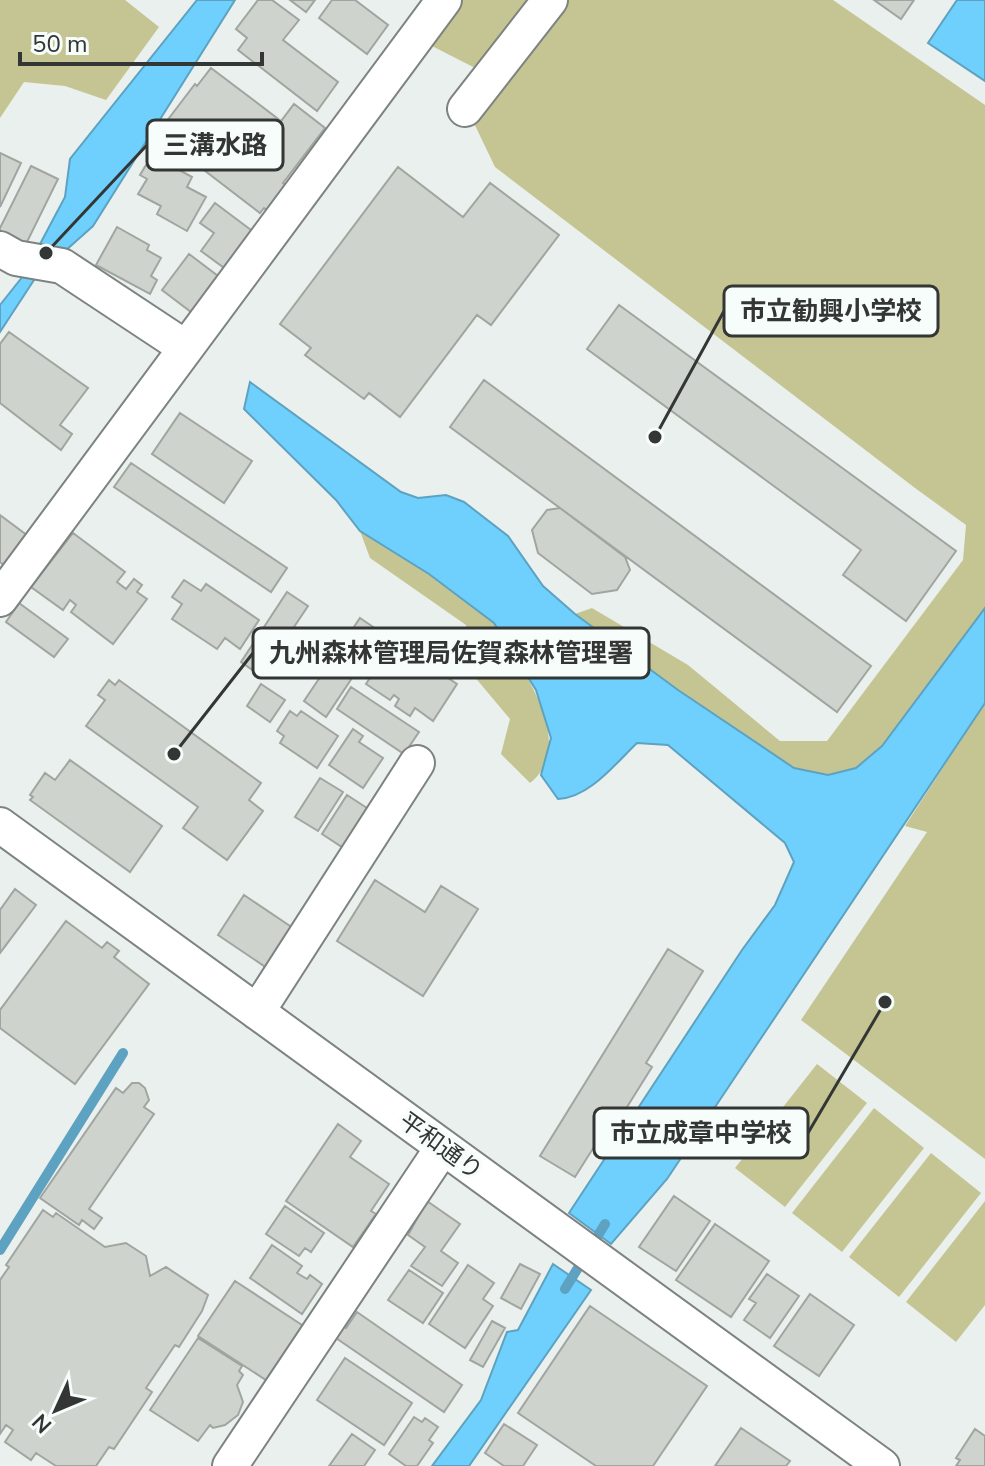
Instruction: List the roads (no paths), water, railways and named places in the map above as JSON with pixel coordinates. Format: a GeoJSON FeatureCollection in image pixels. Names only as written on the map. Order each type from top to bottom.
{"type":"FeatureCollection","features":[{"type":"Feature","properties":{"kind":"street"},"geometry":{"type":"LineString","coordinates":[[0,599],[444,0]]}},
{"type":"Feature","properties":{"kind":"street"},"geometry":{"type":"LineString","coordinates":[[465,109],[550,0]]}},
{"type":"Feature","properties":{"kind":"street"},"geometry":{"type":"LineString","coordinates":[[5,262],[62,266],[186,348]]}},
{"type":"Feature","properties":{"kind":"street"},"geometry":{"type":"LineString","coordinates":[[257,1012],[417,763]]}},
{"type":"Feature","properties":{"kind":"street","name":"平和通り"},"geometry":{"type":"LineString","coordinates":[[0,825],[882,1466]]}},
{"type":"Feature","properties":{"kind":"street"},"geometry":{"type":"LineString","coordinates":[[230,1466],[443,1147]]}},
{"type":"Feature","properties":{"kind":"water"},"geometry":{"type":"Polygon","coordinates":[[[197,0],[235,0],[93,226],[36,277],[0,332],[0,305],[23,276],[65,197],[70,159],[197,0]]]}},
{"type":"Feature","properties":{"kind":"water"},"geometry":{"type":"Polygon","coordinates":[[[957,0],[985,0],[985,81],[928,43],[957,0]]]}},
{"type":"Feature","properties":{"kind":"water"},"geometry":{"type":"Polygon","coordinates":[[[250,382],[401,492],[418,498],[446,495],[464,502],[508,536],[543,586],[575,614],[678,690],[794,768],[828,775],[856,768],[882,746],[985,608],[985,703],[667,1179],[611,1244],[569,1213],[742,950],[775,905],[794,862],[785,843],[668,745],[637,743],[591,786],[580,793],[558,799],[541,775],[551,738],[536,690],[494,623],[429,574],[360,531],[336,500],[244,409],[250,382]]]}},
{"type":"Feature","properties":{"kind":"water"},"geometry":{"type":"Polygon","coordinates":[[[553,1264],[591,1290],[469,1466],[432,1466],[481,1400],[507,1332],[518,1330],[553,1264]]]}},
{"type":"Feature","properties":{"kind":"waterway"},"geometry":{"type":"LineString","coordinates":[[0,1250],[123,1053]]}},
{"type":"Feature","properties":{"kind":"waterway"},"geometry":{"type":"LineString","coordinates":[[565,1289],[605,1224]]}},
{"type":"Feature","properties":{"kind":"place","name":"三溝水路"},"geometry":{"type":"Point","coordinates":[46,253]}},
{"type":"Feature","properties":{"kind":"place","name":"市立勧興小学校"},"geometry":{"type":"Point","coordinates":[655,437]}},
{"type":"Feature","properties":{"kind":"place","name":"九州森林管理局佐賀森林管理署"},"geometry":{"type":"Point","coordinates":[174,754]}},
{"type":"Feature","properties":{"kind":"place","name":"市立成章中学校"},"geometry":{"type":"Point","coordinates":[885,1002]}}]}
